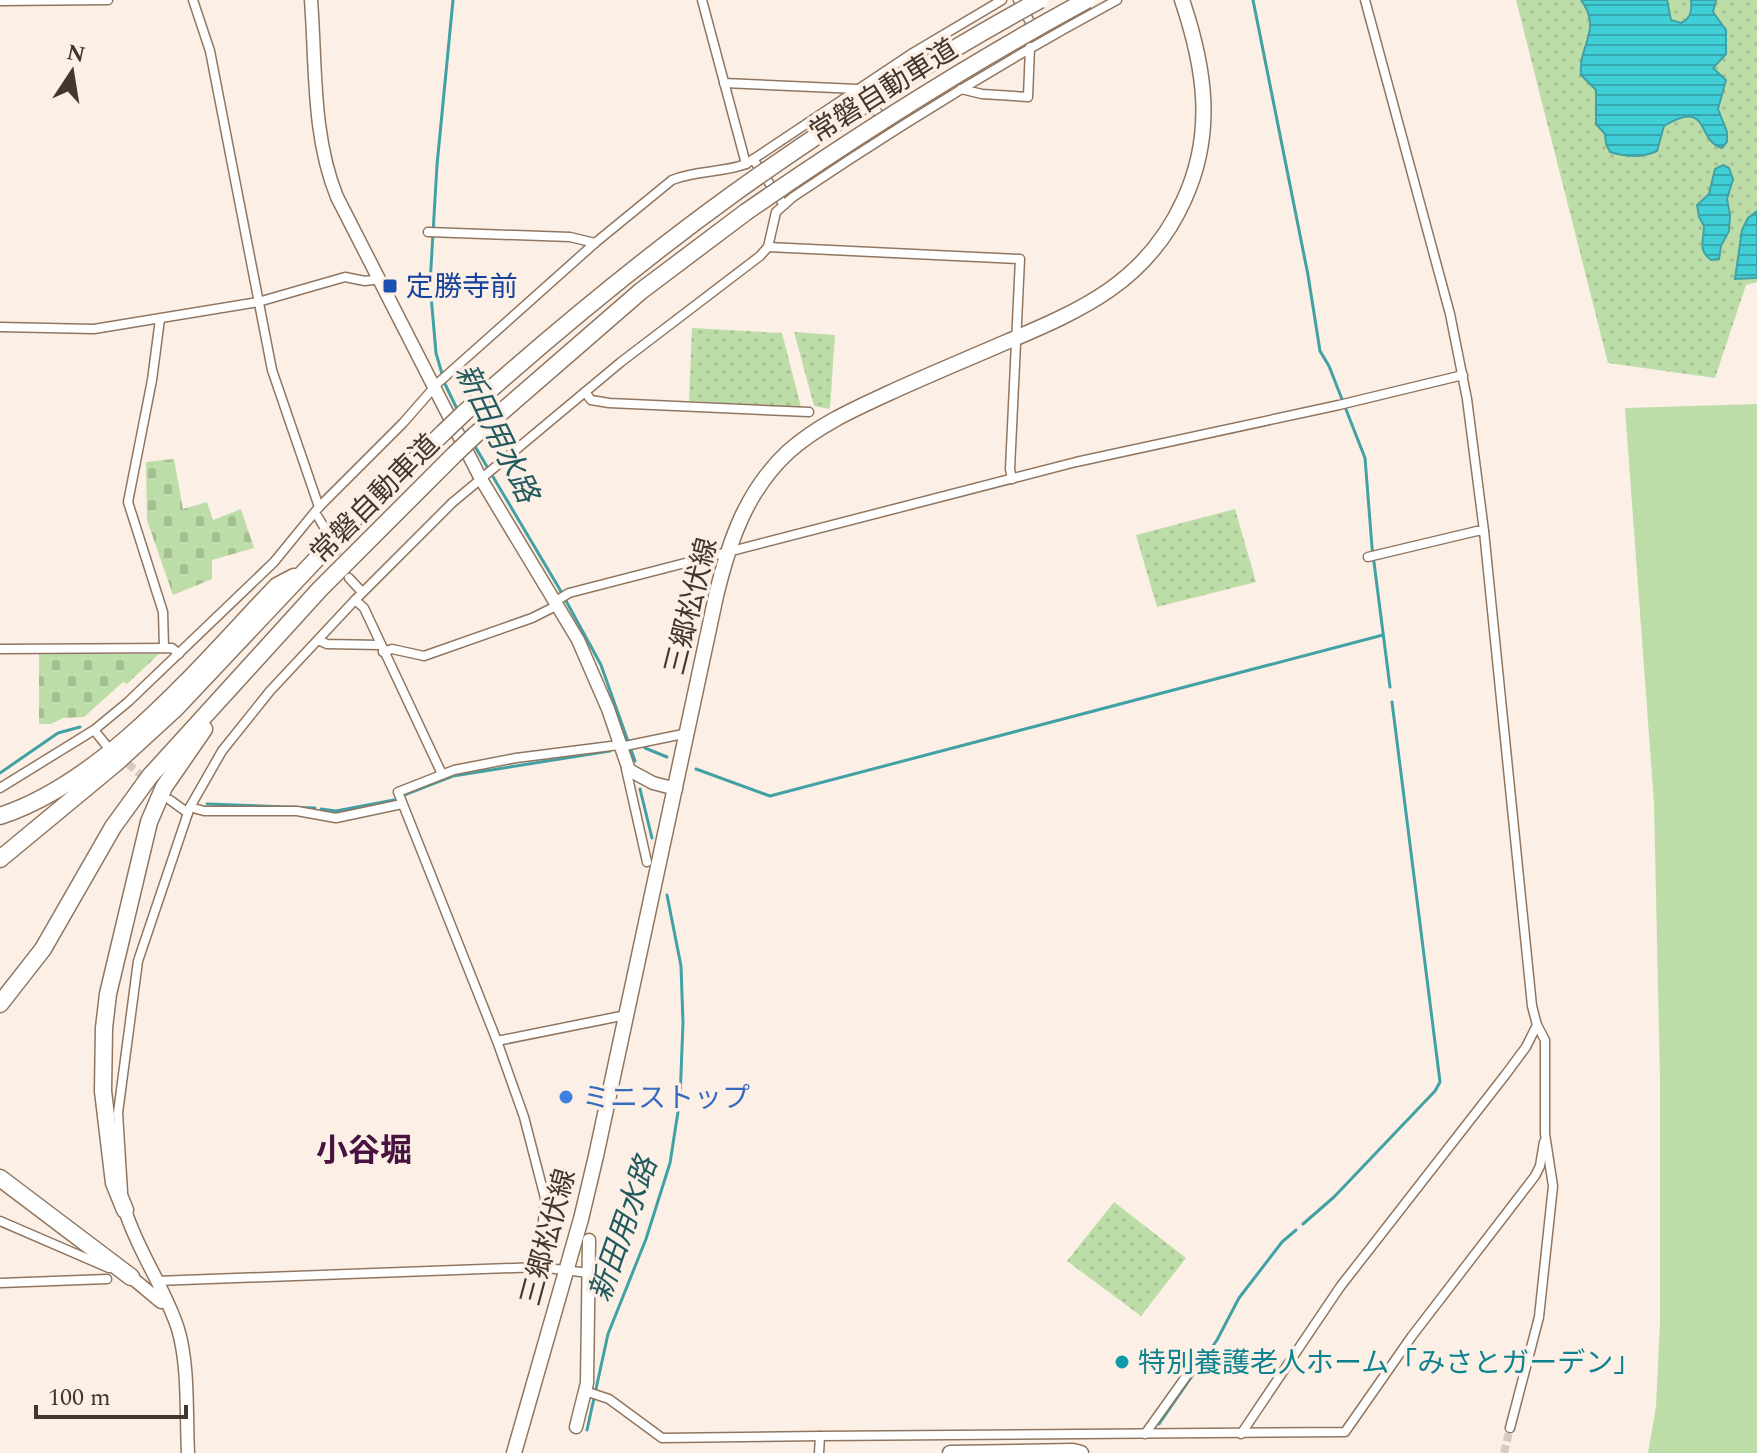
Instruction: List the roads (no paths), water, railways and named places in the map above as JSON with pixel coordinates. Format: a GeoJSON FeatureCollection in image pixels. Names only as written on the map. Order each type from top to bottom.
{"type":"FeatureCollection","features":[{"type":"Feature","properties":{"kind":"highway","name":"常磐自動車道"},"geometry":{"type":"LineString","coordinates":[[0,859],[116,763],[176,708],[357,516],[526,357],[626,275],[815,137],[989,27],[1040,0]]}},
{"type":"Feature","properties":{"kind":"highway","name":"常磐自動車道"},"geometry":{"type":"LineString","coordinates":[[0,1004],[58,925],[132,799],[251,662],[475,435],[641,291],[746,212],[926,93],[999,48],[1087,0]]}},
{"type":"Feature","properties":{"kind":"highway"},"geometry":{"type":"LineString","coordinates":[[0,816],[39,800],[107,754],[167,702],[277,586],[305,572]]}},
{"type":"Feature","properties":{"kind":"highway"},"geometry":{"type":"LineString","coordinates":[[125,1210],[114,1183],[103,1091],[104,1028],[114,965],[142,843],[157,802],[174,771],[251,662]]}},
{"type":"Feature","properties":{"kind":"highway"},"geometry":{"type":"LineString","coordinates":[[0,1178],[131,1277]]}},
{"type":"Feature","properties":{"kind":"main road","name":"三郷松伏線"},"geometry":{"type":"LineString","coordinates":[[514,1453],[581,1219],[727,554],[743,513],[756,489],[789,452],[814,432],[873,400],[1085,307],[1120,283],[1164,236],[1179,212],[1197,165],[1206,105],[1197,47],[1182,0]]}},
{"type":"Feature","properties":{"kind":"main road"},"geometry":{"type":"LineString","coordinates":[[950,1453],[1081,1453]]}},
{"type":"Feature","properties":{"kind":"street"},"geometry":{"type":"LineString","coordinates":[[0,1],[108,0]]}},
{"type":"Feature","properties":{"kind":"street"},"geometry":{"type":"LineString","coordinates":[[193,0],[210,51],[277,389],[324,527]]}},
{"type":"Feature","properties":{"kind":"street"},"geometry":{"type":"LineString","coordinates":[[311,0],[319,117],[328,174],[437,386],[488,474],[595,678],[629,770],[636,776],[676,789]]}},
{"type":"Feature","properties":{"kind":"street"},"geometry":{"type":"LineString","coordinates":[[702,0],[724,83],[750,161],[784,205]]}},
{"type":"Feature","properties":{"kind":"street"},"geometry":{"type":"LineString","coordinates":[[0,788],[94,730],[179,654],[274,562],[448,373],[595,243],[672,180],[685,175],[730,169],[750,161],[857,89],[1002,0]]}},
{"type":"Feature","properties":{"kind":"street"},"geometry":{"type":"LineString","coordinates":[[1018,0],[1041,41]]}},
{"type":"Feature","properties":{"kind":"street"},"geometry":{"type":"LineString","coordinates":[[188,1453],[182,1350],[173,1317],[136,1243],[125,1210],[118,1113],[138,961],[189,810],[222,751],[270,691],[395,557],[585,392],[760,256],[768,247],[776,212],[784,205],[961,89],[1117,0]]}},
{"type":"Feature","properties":{"kind":"street"},"geometry":{"type":"LineString","coordinates":[[1365,0],[1450,314],[1463,375],[1484,531],[1532,1006],[1545,1040],[1545,1134],[1553,1186],[1540,1303],[1510,1428]]}},
{"type":"Feature","properties":{"kind":"street"},"geometry":{"type":"LineString","coordinates":[[961,89],[982,94],[1028,97],[1030,47]]}},
{"type":"Feature","properties":{"kind":"street"},"geometry":{"type":"LineString","coordinates":[[724,83],[857,89],[892,132]]}},
{"type":"Feature","properties":{"kind":"street"},"geometry":{"type":"LineString","coordinates":[[428,232],[570,237],[595,243]]}},
{"type":"Feature","properties":{"kind":"street"},"geometry":{"type":"LineString","coordinates":[[768,247],[1020,259],[1012,479]]}},
{"type":"Feature","properties":{"kind":"street"},"geometry":{"type":"LineString","coordinates":[[0,327],[94,329],[258,302],[345,277],[365,281],[381,279]]}},
{"type":"Feature","properties":{"kind":"street"},"geometry":{"type":"LineString","coordinates":[[160,319],[152,380],[128,502],[163,612],[164,648]]}},
{"type":"Feature","properties":{"kind":"street"},"geometry":{"type":"LineString","coordinates":[[318,640],[327,644],[392,649],[424,656],[532,618],[569,593],[1154,444],[1463,375]]}},
{"type":"Feature","properties":{"kind":"street"},"geometry":{"type":"LineString","coordinates":[[585,392],[591,400],[609,403],[809,412]]}},
{"type":"Feature","properties":{"kind":"street"},"geometry":{"type":"LineString","coordinates":[[1368,557],[1484,531]]}},
{"type":"Feature","properties":{"kind":"street"},"geometry":{"type":"LineString","coordinates":[[349,578],[362,592]]}},
{"type":"Feature","properties":{"kind":"street"},"geometry":{"type":"LineString","coordinates":[[355,600],[364,608],[442,774]]}},
{"type":"Feature","properties":{"kind":"street"},"geometry":{"type":"LineString","coordinates":[[0,649],[172,648],[179,654]]}},
{"type":"Feature","properties":{"kind":"street"},"geometry":{"type":"LineString","coordinates":[[94,730],[106,745]]}},
{"type":"Feature","properties":{"kind":"street"},"geometry":{"type":"LineString","coordinates":[[539,1267],[545,1198],[524,1117],[398,792],[442,774],[516,758],[637,744],[688,733]]}},
{"type":"Feature","properties":{"kind":"street"},"geometry":{"type":"LineString","coordinates":[[624,760],[647,862]]}},
{"type":"Feature","properties":{"kind":"street"},"geometry":{"type":"LineString","coordinates":[[170,800],[189,810],[297,811],[336,818],[402,804]]}},
{"type":"Feature","properties":{"kind":"street"},"geometry":{"type":"LineString","coordinates":[[497,1041],[627,1015]]}},
{"type":"Feature","properties":{"kind":"street"},"geometry":{"type":"LineString","coordinates":[[1241,1434],[1340,1287],[1506,1074],[1526,1047],[1537,1025]]}},
{"type":"Feature","properties":{"kind":"street"},"geometry":{"type":"LineString","coordinates":[[585,1391],[602,1395],[662,1438],[1345,1432],[1412,1336],[1535,1176],[1540,1166],[1545,1134]]}},
{"type":"Feature","properties":{"kind":"street"},"geometry":{"type":"LineString","coordinates":[[0,1221],[131,1277],[151,1291],[173,1317]]}},
{"type":"Feature","properties":{"kind":"street"},"geometry":{"type":"LineString","coordinates":[[576,1427],[585,1391],[589,1240]]}},
{"type":"Feature","properties":{"kind":"street"},"geometry":{"type":"LineString","coordinates":[[156,1281],[539,1267],[589,1273]]}},
{"type":"Feature","properties":{"kind":"street"},"geometry":{"type":"LineString","coordinates":[[0,1283],[107,1279]]}},
{"type":"Feature","properties":{"kind":"street"},"geometry":{"type":"LineString","coordinates":[[1145,1434],[1195,1364]]}},
{"type":"Feature","properties":{"kind":"street"},"geometry":{"type":"LineString","coordinates":[[819,1453],[820,1436]]}},
{"type":"Feature","properties":{"kind":"water"},"geometry":{"type":"Polygon","coordinates":[[[1581,0],[1667,0],[1671,20],[1681,23],[1690,14],[1691,0],[1716,0],[1713,12],[1726,30],[1726,54],[1713,68],[1726,80],[1718,109],[1727,132],[1727,142],[1722,148],[1714,144],[1696,119],[1689,116],[1664,126],[1657,151],[1634,156],[1610,152],[1605,134],[1596,124],[1596,90],[1581,75],[1590,20],[1581,0]]]}},
{"type":"Feature","properties":{"kind":"water"},"geometry":{"type":"Polygon","coordinates":[[[1723,165],[1729,168],[1733,179],[1727,199],[1729,231],[1721,246],[1719,259],[1711,260],[1703,248],[1704,226],[1697,205],[1709,194],[1715,169],[1723,165]]]}},
{"type":"Feature","properties":{"kind":"water"},"geometry":{"type":"Polygon","coordinates":[[[1757,211],[1757,278],[1735,279],[1742,230],[1748,218],[1757,211]]]}},
{"type":"Feature","properties":{"kind":"waterway","name":"新田用水路"},"geometry":{"type":"LineString","coordinates":[[453,0],[437,165],[430,284],[436,353],[445,384],[458,411]]}},
{"type":"Feature","properties":{"kind":"waterway"},"geometry":{"type":"LineString","coordinates":[[1253,0],[1308,275],[1320,351],[1329,366],[1365,458],[1372,547],[1390,687]]}},
{"type":"Feature","properties":{"kind":"waterway","name":"新田用水路"},"geometry":{"type":"LineString","coordinates":[[473,443],[601,665],[635,761]]}},
{"type":"Feature","properties":{"kind":"waterway"},"geometry":{"type":"LineString","coordinates":[[696,769],[770,796],[1383,635]]}},
{"type":"Feature","properties":{"kind":"waterway"},"geometry":{"type":"LineString","coordinates":[[1303,1224],[1334,1197],[1435,1091],[1440,1082],[1392,702]]}},
{"type":"Feature","properties":{"kind":"waterway"},"geometry":{"type":"LineString","coordinates":[[0,773],[58,733],[80,727]]}},
{"type":"Feature","properties":{"kind":"waterway"},"geometry":{"type":"LineString","coordinates":[[645,748],[667,757]]}},
{"type":"Feature","properties":{"kind":"waterway"},"geometry":{"type":"LineString","coordinates":[[404,795],[453,776],[610,751]]}},
{"type":"Feature","properties":{"kind":"waterway","name":"新田用水路"},"geometry":{"type":"LineString","coordinates":[[640,789],[652,838]]}},
{"type":"Feature","properties":{"kind":"waterway"},"geometry":{"type":"LineString","coordinates":[[321,809],[336,811],[394,800]]}},
{"type":"Feature","properties":{"kind":"waterway"},"geometry":{"type":"LineString","coordinates":[[207,804],[315,808]]}},
{"type":"Feature","properties":{"kind":"waterway","name":"新田用水路"},"geometry":{"type":"LineString","coordinates":[[587,1430],[608,1334],[646,1239],[670,1163],[680,1099],[683,1023],[681,966],[667,895]]}},
{"type":"Feature","properties":{"kind":"waterway"},"geometry":{"type":"LineString","coordinates":[[1159,1424],[1217,1340],[1239,1298],[1282,1242],[1296,1230]]}},
{"type":"Feature","properties":{"kind":"tunnel"},"geometry":{"type":"LineString","coordinates":[[324,527],[343,565]]}},
{"type":"Feature","properties":{"kind":"tunnel"},"geometry":{"type":"LineString","coordinates":[[119,756],[163,794]]}},
{"type":"Feature","properties":{"kind":"tunnel"},"geometry":{"type":"LineString","coordinates":[[1504,1453],[1510,1428]]}},
{"type":"Feature","properties":{"kind":"place","name":"定勝寺前"},"geometry":{"type":"Point","coordinates":[390,286]}},
{"type":"Feature","properties":{"kind":"place","name":"ミニストップ"},"geometry":{"type":"Point","coordinates":[566,1097]}},
{"type":"Feature","properties":{"kind":"place","name":"特別養護老人ホーム「みさとガーデン」"},"geometry":{"type":"Point","coordinates":[1122,1362]}},
{"type":"Feature","properties":{"kind":"district","name":"小谷堀"},"geometry":{"type":"Point","coordinates":[364,1150]}}]}
